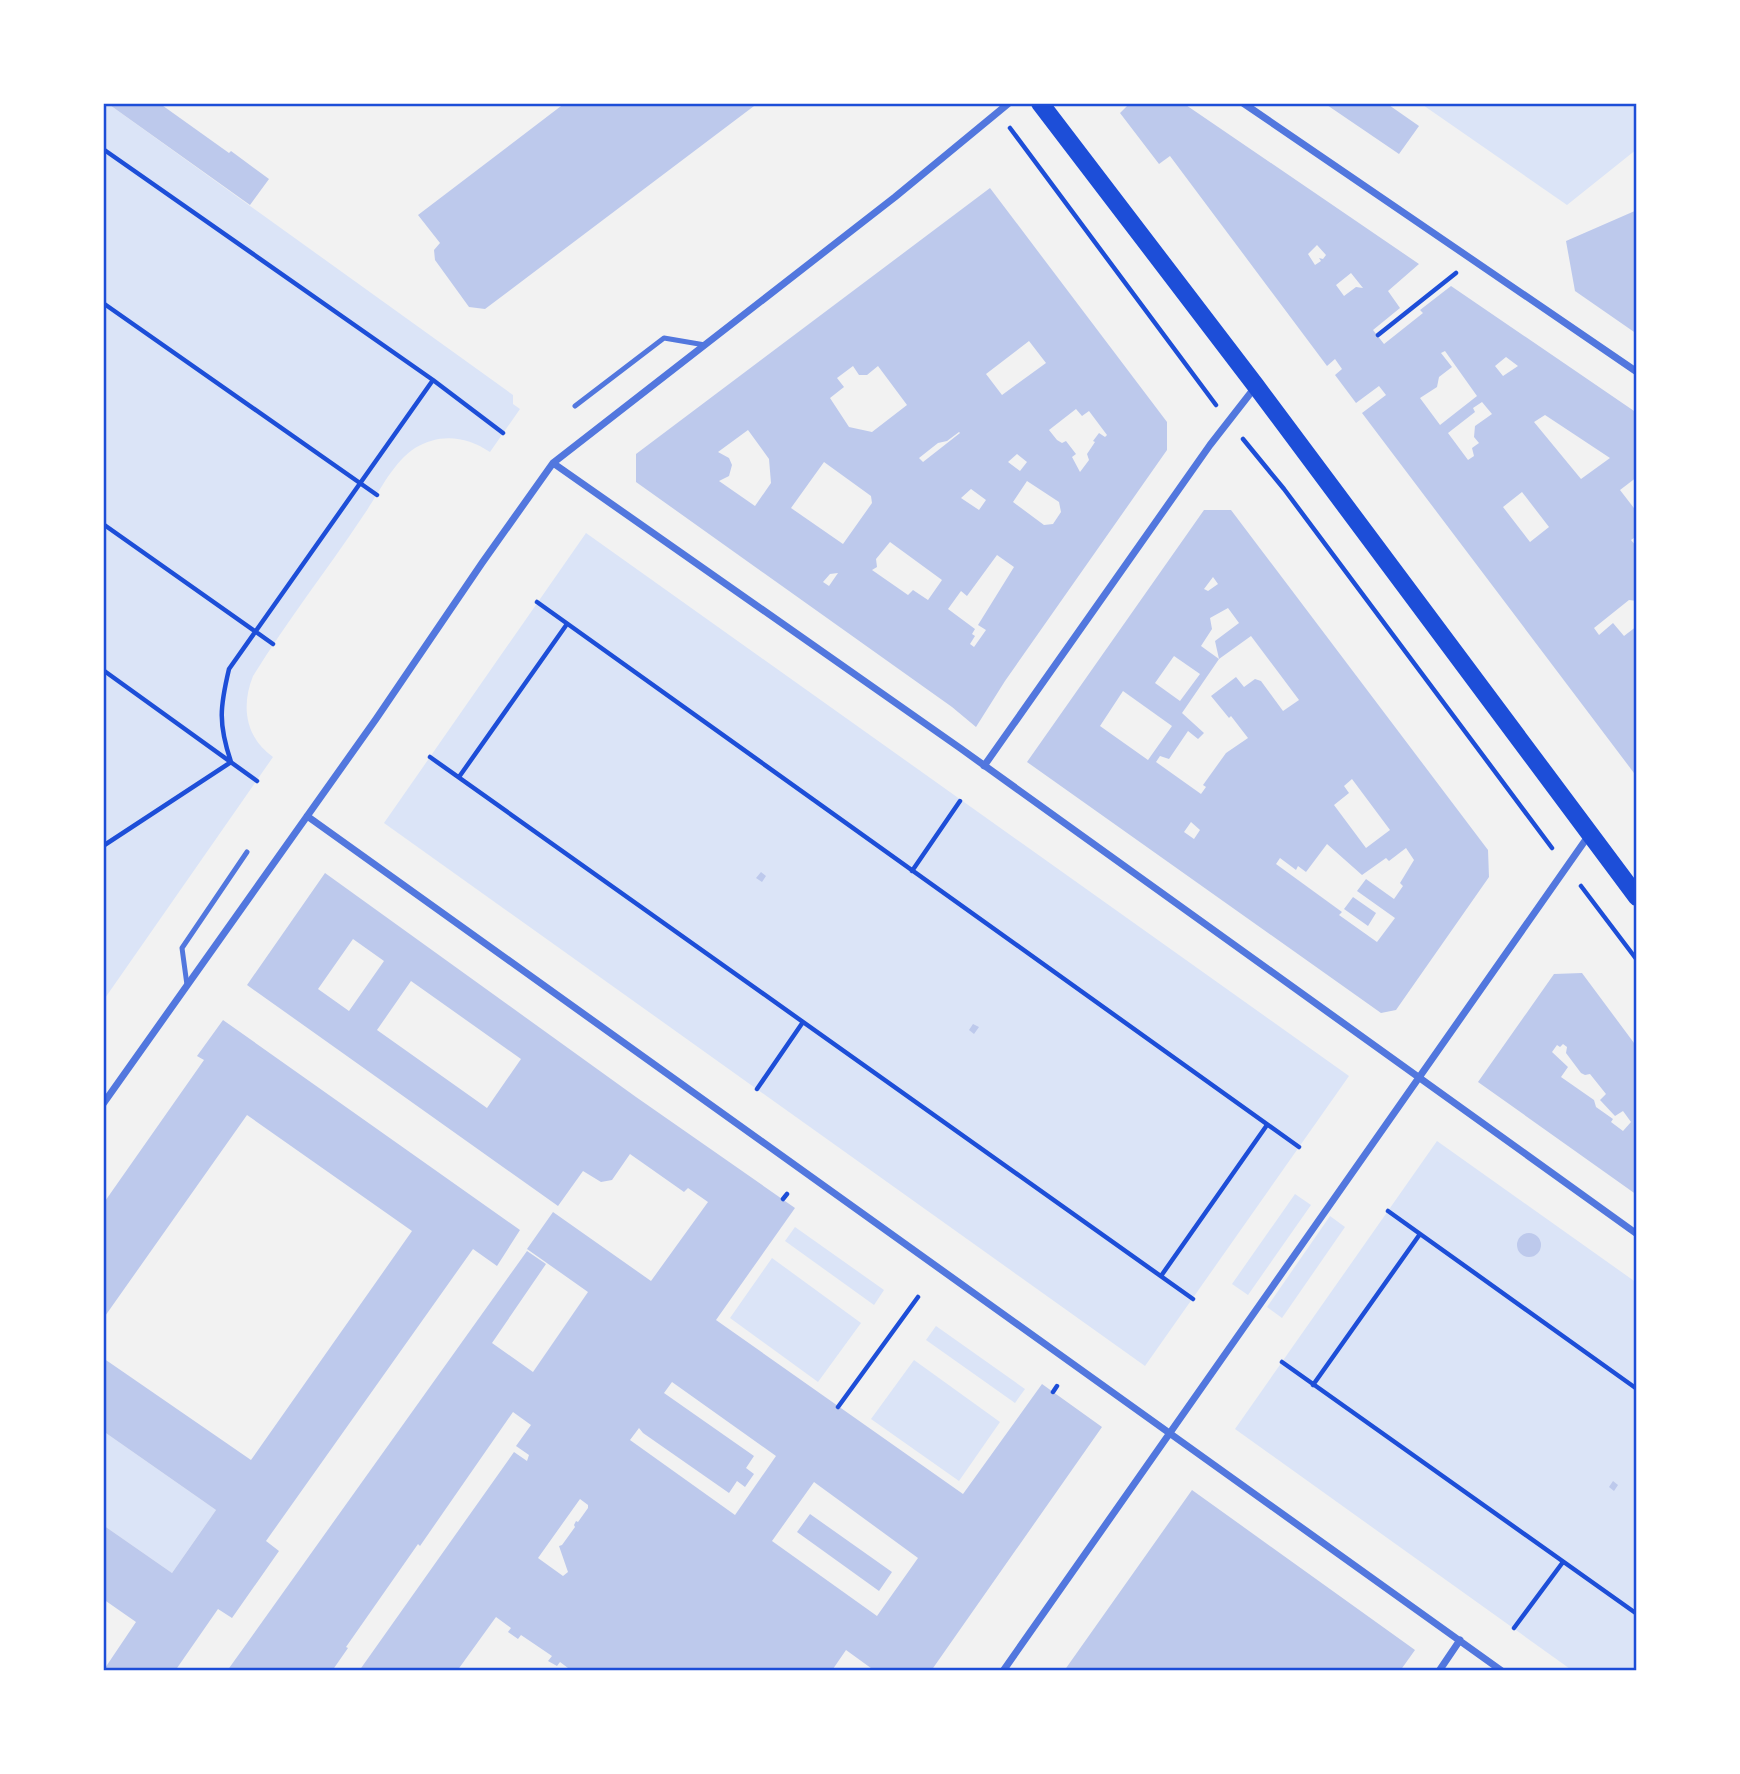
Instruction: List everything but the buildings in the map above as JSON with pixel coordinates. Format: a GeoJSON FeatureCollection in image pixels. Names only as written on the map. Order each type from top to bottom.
{"type":"FeatureCollection","features":[{"type":"Feature","properties":{"kind":"main road"},"geometry":{"type":"LineString","coordinates":[[1040,103],[1256,386],[1637,897]]}},
{"type":"Feature","properties":{"kind":"street"},"geometry":{"type":"LineString","coordinates":[[103,1104],[553,463],[895,197],[1009,103]]}},
{"type":"Feature","properties":{"kind":"street"},"geometry":{"type":"LineString","coordinates":[[1243,103],[1637,372]]}},
{"type":"Feature","properties":{"kind":"street"},"geometry":{"type":"LineString","coordinates":[[984,766],[1202,456],[1256,386]]}},
{"type":"Feature","properties":{"kind":"street"},"geometry":{"type":"LineString","coordinates":[[553,463],[984,766],[1637,1234]]}},
{"type":"Feature","properties":{"kind":"street"},"geometry":{"type":"LineString","coordinates":[[307,816],[1502,1671]]}},
{"type":"Feature","properties":{"kind":"street"},"geometry":{"type":"LineString","coordinates":[[1003,1671],[1590,835]]}},
{"type":"Feature","properties":{"kind":"street"},"geometry":{"type":"LineString","coordinates":[[1439,1671],[1460,1640]]}},
{"type":"Feature","properties":{"kind":"lane"},"geometry":{"type":"LineString","coordinates":[[575,406],[664,338],[705,345]]}},
{"type":"Feature","properties":{"kind":"lane"},"geometry":{"type":"LineString","coordinates":[[187,986],[182,948],[247,852]]}},
{"type":"Feature","properties":{"kind":"path"},"geometry":{"type":"LineString","coordinates":[[1020,143],[1208,393]]}},
{"type":"Feature","properties":{"kind":"path"},"geometry":{"type":"LineString","coordinates":[[103,149],[433,380],[503,433]]}},
{"type":"Feature","properties":{"kind":"path"},"geometry":{"type":"LineString","coordinates":[[1378,335],[1473,260]]}},
{"type":"Feature","properties":{"kind":"path"},"geometry":{"type":"LineString","coordinates":[[103,303],[377,495]]}},
{"type":"Feature","properties":{"kind":"path"},"geometry":{"type":"LineString","coordinates":[[231,762],[222,736],[220,705],[229,668],[433,380]]}},
{"type":"Feature","properties":{"kind":"path"},"geometry":{"type":"LineString","coordinates":[[1253,449],[1542,833]]}},
{"type":"Feature","properties":{"kind":"path"},"geometry":{"type":"LineString","coordinates":[[103,524],[273,644]]}},
{"type":"Feature","properties":{"kind":"path"},"geometry":{"type":"LineString","coordinates":[[537,602],[1299,1147]]}},
{"type":"Feature","properties":{"kind":"path"},"geometry":{"type":"LineString","coordinates":[[459,778],[567,624]]}},
{"type":"Feature","properties":{"kind":"path"},"geometry":{"type":"LineString","coordinates":[[103,670],[257,781]]}},
{"type":"Feature","properties":{"kind":"path"},"geometry":{"type":"LineString","coordinates":[[430,757],[1192,1299]]}},
{"type":"Feature","properties":{"kind":"path"},"geometry":{"type":"LineString","coordinates":[[103,846],[231,762]]}},
{"type":"Feature","properties":{"kind":"path"},"geometry":{"type":"LineString","coordinates":[[912,871],[960,800]]}},
{"type":"Feature","properties":{"kind":"path"},"geometry":{"type":"LineString","coordinates":[[1591,900],[1637,960]]}},
{"type":"Feature","properties":{"kind":"path"},"geometry":{"type":"LineString","coordinates":[[757,1089],[803,1022]]}},
{"type":"Feature","properties":{"kind":"path"},"geometry":{"type":"LineString","coordinates":[[1161,1276],[1267,1125]]}},
{"type":"Feature","properties":{"kind":"path"},"geometry":{"type":"LineString","coordinates":[[1388,1211],[1637,1389]]}},
{"type":"Feature","properties":{"kind":"path"},"geometry":{"type":"LineString","coordinates":[[1314,1384],[1420,1234]]}},
{"type":"Feature","properties":{"kind":"path"},"geometry":{"type":"LineString","coordinates":[[838,1407],[918,1297]]}},
{"type":"Feature","properties":{"kind":"path"},"geometry":{"type":"LineString","coordinates":[[1282,1362],[1637,1614]]}},
{"type":"Feature","properties":{"kind":"path"},"geometry":{"type":"LineString","coordinates":[[1053,1392],[1057,1386]]}},
{"type":"Feature","properties":{"kind":"path"},"geometry":{"type":"LineString","coordinates":[[1514,1629],[1563,1562]]}},
{"type":"Feature","properties":{"kind":"shaded area"},"geometry":{"type":"Polygon","coordinates":[[[103,103],[107,103],[513,395],[513,404],[520,409],[490,452],[462,440],[443,438],[415,448],[392,471],[253,676],[247,698],[248,720],[256,740],[273,757],[103,1001],[103,103]]]}},
{"type":"Feature","properties":{"kind":"shaded area"},"geometry":{"type":"Polygon","coordinates":[[[1420,103],[1637,103],[1637,149],[1567,205],[1420,103]]]}},
{"type":"Feature","properties":{"kind":"shaded area"},"geometry":{"type":"Polygon","coordinates":[[[586,533],[1349,1076],[1145,1366],[384,823],[586,533]]]}},
{"type":"Feature","properties":{"kind":"shaded area"},"geometry":{"type":"Polygon","coordinates":[[[1437,1141],[1637,1283],[1637,1671],[1573,1671],[1235,1429],[1437,1141]]]}},
{"type":"Feature","properties":{"kind":"shaded area"},"geometry":{"type":"Polygon","coordinates":[[[1295,1194],[1311,1205],[1248,1295],[1232,1284],[1295,1194]]]}},
{"type":"Feature","properties":{"kind":"shaded area"},"geometry":{"type":"Polygon","coordinates":[[[1330,1216],[1345,1227],[1282,1318],[1267,1307],[1330,1216]]]}},
{"type":"Feature","properties":{"kind":"shaded area"},"geometry":{"type":"Polygon","coordinates":[[[795,1227],[884,1290],[874,1305],[785,1241],[795,1227]]]}},
{"type":"Feature","properties":{"kind":"shaded area"},"geometry":{"type":"Polygon","coordinates":[[[772,1258],[861,1323],[818,1382],[730,1318],[772,1258]]]}},
{"type":"Feature","properties":{"kind":"shaded area"},"geometry":{"type":"Polygon","coordinates":[[[936,1326],[1025,1389],[1015,1403],[926,1340],[936,1326]]]}},
{"type":"Feature","properties":{"kind":"shaded area"},"geometry":{"type":"Polygon","coordinates":[[[914,1360],[1000,1422],[959,1481],[871,1419],[914,1360]]]}},
{"type":"Feature","properties":{"kind":"shaded area"},"geometry":{"type":"Polygon","coordinates":[[[103,1431],[216,1510],[172,1573],[103,1525],[103,1431]]]}}]}
